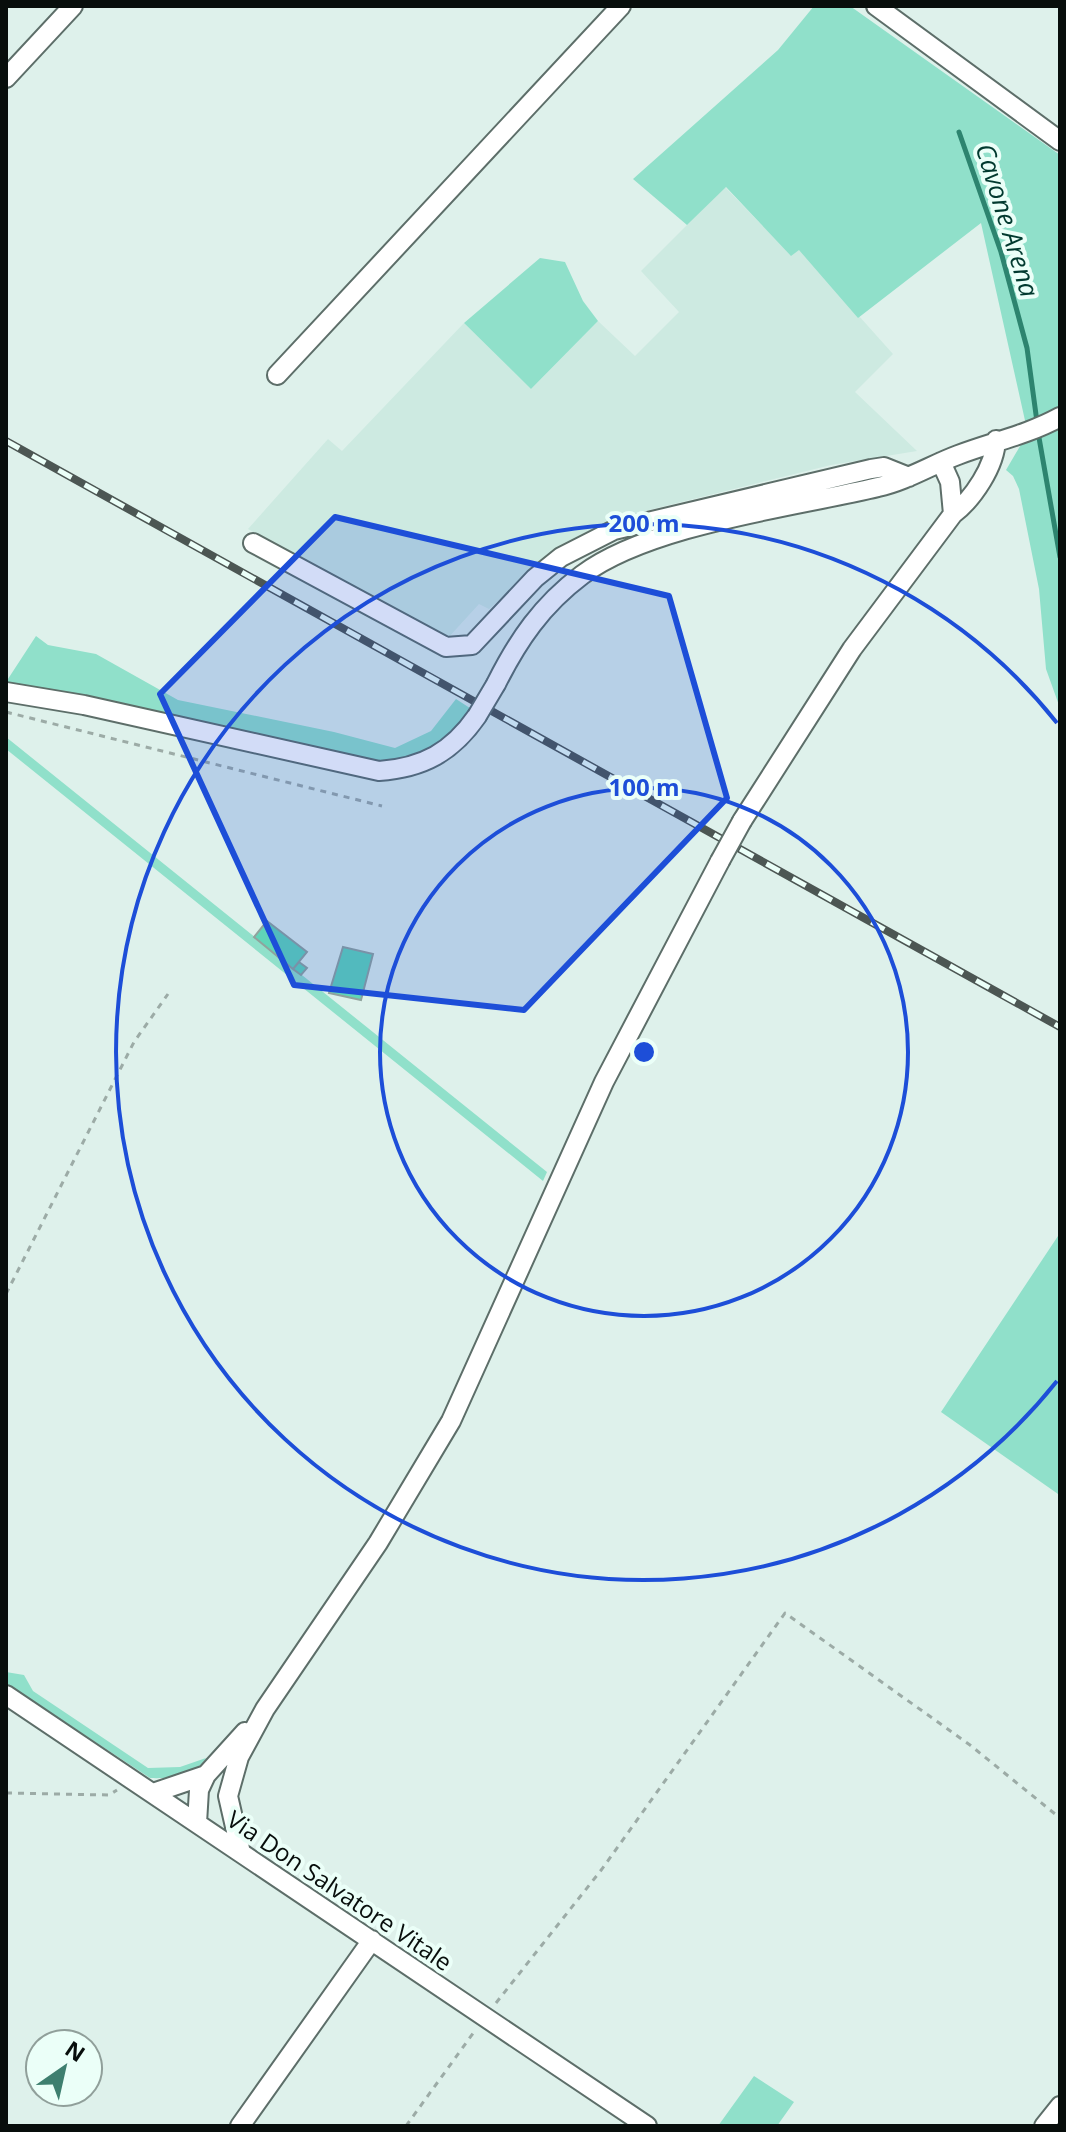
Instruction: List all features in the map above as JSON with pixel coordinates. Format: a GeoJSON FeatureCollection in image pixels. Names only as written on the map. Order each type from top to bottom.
{"type":"FeatureCollection","features":[{"type":"Feature","properties":{"kind":"street"},"geometry":{"type":"LineString","coordinates":[[6,78],[73,6]]}},
{"type":"Feature","properties":{"kind":"street"},"geometry":{"type":"LineString","coordinates":[[277,375],[621,6]]}},
{"type":"Feature","properties":{"kind":"street"},"geometry":{"type":"LineString","coordinates":[[876,6],[1060,141]]}},
{"type":"Feature","properties":{"kind":"street"},"geometry":{"type":"LineString","coordinates":[[6,692],[84,705],[379,771],[405,769],[437,757],[453,745],[477,716],[537,613],[583,574],[615,556],[674,534],[882,487],[996,440],[1021,436],[1052,421]]}},
{"type":"Feature","properties":{"kind":"street"},"geometry":{"type":"LineString","coordinates":[[241,1853],[229,1805],[230,1782],[239,1757],[265,1709],[378,1543],[451,1421],[604,1082],[742,821],[852,649],[953,514],[968,499],[990,465],[996,440]]}},
{"type":"Feature","properties":{"kind":"street"},"geometry":{"type":"LineString","coordinates":[[941,462],[950,482],[953,514]]}},
{"type":"Feature","properties":{"kind":"street"},"geometry":{"type":"LineString","coordinates":[[253,543],[446,647],[456,649],[472,645],[535,578],[561,557],[614,530],[871,469],[884,467],[909,477]]}},
{"type":"Feature","properties":{"kind":"street","name":"Via Don Salvatore Vitale"},"geometry":{"type":"LineString","coordinates":[[6,1695],[647,2126]]}},
{"type":"Feature","properties":{"kind":"street"},"geometry":{"type":"LineString","coordinates":[[197,1823],[199,1790],[206,1775],[265,1709]]}},
{"type":"Feature","properties":{"kind":"street"},"geometry":{"type":"LineString","coordinates":[[153,1793],[206,1775]]}},
{"type":"Feature","properties":{"kind":"street"},"geometry":{"type":"LineString","coordinates":[[197,1823],[229,1805]]}},
{"type":"Feature","properties":{"kind":"street"},"geometry":{"type":"LineString","coordinates":[[240,2126],[372,1940]]}},
{"type":"Feature","properties":{"kind":"street"},"geometry":{"type":"LineString","coordinates":[[1044,2126],[1060,2106]]}},
{"type":"Feature","properties":{"kind":"path"},"geometry":{"type":"LineString","coordinates":[[6,712],[382,806]]}},
{"type":"Feature","properties":{"kind":"path"},"geometry":{"type":"LineString","coordinates":[[6,1294],[134,1042],[168,994]]}},
{"type":"Feature","properties":{"kind":"path"},"geometry":{"type":"LineString","coordinates":[[406,2126],[485,2017],[602,1869],[785,1613],[970,1745],[1060,1818]]}},
{"type":"Feature","properties":{"kind":"path"},"geometry":{"type":"LineString","coordinates":[[6,1793],[109,1795],[134,1780]]}},
{"type":"Feature","properties":{"kind":"highlighted area"},"geometry":{"type":"Polygon","coordinates":[[[335,517],[669,596],[727,798],[524,1010],[294,985],[160,694],[335,517]]]}},
{"type":"Feature","properties":{"kind":"shaded area"},"geometry":{"type":"Polygon","coordinates":[[[725,187],[791,255],[799,249],[893,354],[855,392],[917,451],[831,465],[637,513],[590,530],[543,560],[489,609],[479,604],[447,639],[248,529],[328,439],[342,451],[464,323],[531,389],[598,321],[635,356],[679,312],[641,271],[725,187]]]}},
{"type":"Feature","properties":{"kind":"green space"},"geometry":{"type":"Polygon","coordinates":[[[814,6],[850,6],[1060,155],[1060,407],[1026,425],[981,223],[858,318],[799,250],[791,256],[726,187],[687,225],[633,179],[778,50],[814,6]]]}},
{"type":"Feature","properties":{"kind":"green space"},"geometry":{"type":"Polygon","coordinates":[[[540,258],[565,262],[583,301],[598,321],[531,389],[464,323],[540,258]]]}},
{"type":"Feature","properties":{"kind":"green space"},"geometry":{"type":"Polygon","coordinates":[[[1060,426],[1060,708],[1046,669],[1039,589],[1019,489],[1006,470],[1023,441],[1060,426]]]}},
{"type":"Feature","properties":{"kind":"green space"},"geometry":{"type":"Polygon","coordinates":[[[36,636],[48,645],[96,654],[178,700],[334,732],[395,748],[431,731],[456,699],[476,712],[423,758],[377,763],[6,682],[36,636]]]}},
{"type":"Feature","properties":{"kind":"green space"},"geometry":{"type":"Polygon","coordinates":[[[6,737],[547,1172],[543,1181],[6,749],[6,737]]]}},
{"type":"Feature","properties":{"kind":"green space"},"geometry":{"type":"Polygon","coordinates":[[[1060,1233],[1060,1490],[1058,1494],[941,1412],[1060,1233]]]}},
{"type":"Feature","properties":{"kind":"green space"},"geometry":{"type":"Polygon","coordinates":[[[6,1672],[24,1675],[33,1691],[148,1768],[180,1767],[206,1758],[189,1773],[150,1778],[6,1683],[6,1672]]]}},
{"type":"Feature","properties":{"kind":"green space"},"geometry":{"type":"Polygon","coordinates":[[[754,2076],[794,2102],[777,2126],[718,2126],[754,2076]]]}},
{"type":"Feature","properties":{"kind":"building"},"geometry":{"type":"Polygon","coordinates":[[[267,921],[307,952],[293,969],[254,937],[267,921]]]}},
{"type":"Feature","properties":{"kind":"building"},"geometry":{"type":"Polygon","coordinates":[[[343,947],[373,954],[361,1000],[329,993],[343,947]]]}},
{"type":"Feature","properties":{"kind":"building"},"geometry":{"type":"Polygon","coordinates":[[[299,962],[307,968],[301,975],[293,969],[299,962]]]}},
{"type":"Feature","properties":{"kind":"waterway","name":"Cavone Arena"},"geometry":{"type":"LineString","coordinates":[[959,132],[1001,252],[1027,348],[1037,422]]}},
{"type":"Feature","properties":{"kind":"waterway","name":"Cavone Arena"},"geometry":{"type":"LineString","coordinates":[[1038,432],[1060,557]]}},
{"type":"Feature","properties":{"kind":"railway"},"geometry":{"type":"LineString","coordinates":[[6,441],[1060,1027]]}}]}
